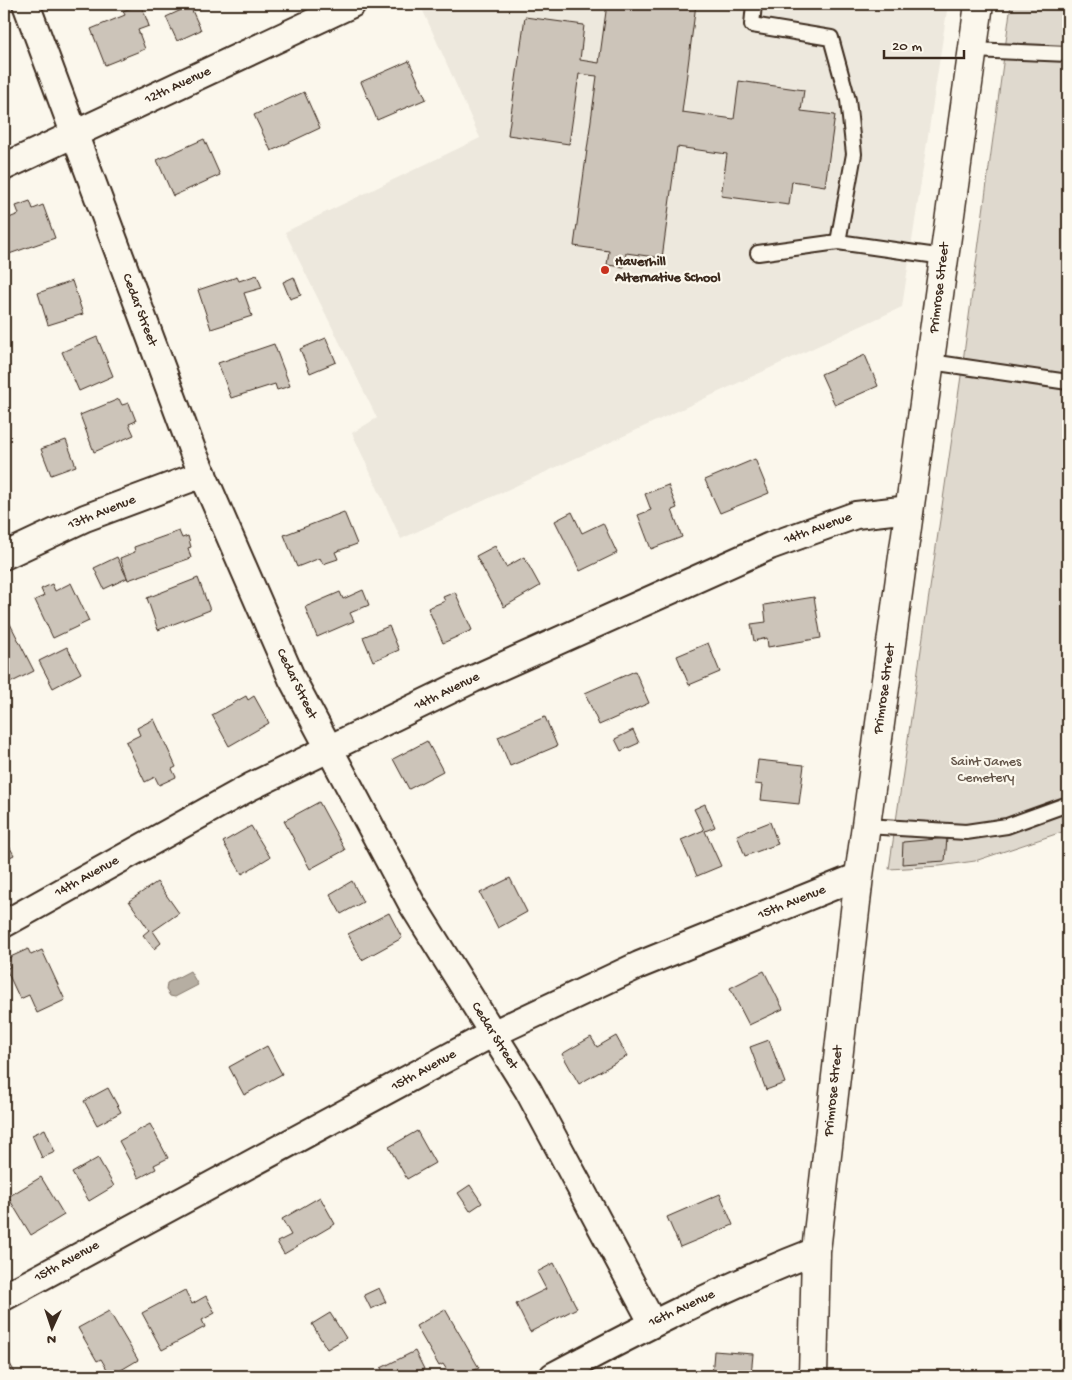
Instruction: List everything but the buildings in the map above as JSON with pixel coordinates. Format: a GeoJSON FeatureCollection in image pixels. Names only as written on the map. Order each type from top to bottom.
{"type":"FeatureCollection","features":[{"type":"Feature","properties":{"kind":"main road","name":"Primrose Street"},"geometry":{"type":"LineString","coordinates":[[813,1376],[816,1251],[859,876],[979,4]]}},
{"type":"Feature","properties":{"kind":"street","name":"Cedar Street"},"geometry":{"type":"LineString","coordinates":[[26,4],[203,474],[292,679],[412,904],[528,1090],[652,1322]]}},
{"type":"Feature","properties":{"kind":"street","name":"12th Avenue"},"geometry":{"type":"LineString","coordinates":[[4,167],[352,4]]}},
{"type":"Feature","properties":{"kind":"street","name":"13th Avenue"},"geometry":{"type":"LineString","coordinates":[[4,556],[85,518],[203,474]]}},
{"type":"Feature","properties":{"kind":"street","name":"14th Avenue"},"geometry":{"type":"LineString","coordinates":[[4,924],[250,787],[482,675],[770,546],[856,515],[910,509]]}},
{"type":"Feature","properties":{"kind":"street","name":"15th Avenue"},"geometry":{"type":"LineString","coordinates":[[4,1297],[493,1034],[639,965],[859,876]]}},
{"type":"Feature","properties":{"kind":"street","name":"16th Avenue"},"geometry":{"type":"LineString","coordinates":[[553,1376],[652,1322],[752,1276],[816,1251]]}},
{"type":"Feature","properties":{"kind":"lane"},"geometry":{"type":"LineString","coordinates":[[754,4],[752,26],[831,38],[848,100],[854,154],[838,242]]}},
{"type":"Feature","properties":{"kind":"lane"},"geometry":{"type":"LineString","coordinates":[[973,50],[1068,54]]}},
{"type":"Feature","properties":{"kind":"lane"},"geometry":{"type":"LineString","coordinates":[[758,253],[838,242],[944,257]]}},
{"type":"Feature","properties":{"kind":"lane"},"geometry":{"type":"LineString","coordinates":[[931,362],[1068,382]]}},
{"type":"Feature","properties":{"kind":"lane"},"geometry":{"type":"LineString","coordinates":[[866,826],[966,832],[1007,826],[1068,804]]}},
{"type":"Feature","properties":{"kind":"shaded area","name":"Haverhill Alternative School"},"geometry":{"type":"Polygon","coordinates":[[[420,4],[948,4],[902,307],[401,539],[352,433],[377,418],[285,232],[480,138],[420,4]]]}},
{"type":"Feature","properties":{"kind":"shaded area"},"geometry":{"type":"Polygon","coordinates":[[[190,971],[198,985],[175,997],[170,996],[166,990],[167,983],[190,971]]]}},
{"type":"Feature","properties":{"kind":"green space","name":"Saint James Cemetery"},"geometry":{"type":"Polygon","coordinates":[[[1011,4],[1068,4],[1068,830],[975,861],[940,866],[889,869],[961,376],[1011,4]]]}},
{"type":"Feature","properties":{"kind":"place","name":"Haverhill Alternative School"},"geometry":{"type":"Point","coordinates":[605,270]}}]}
